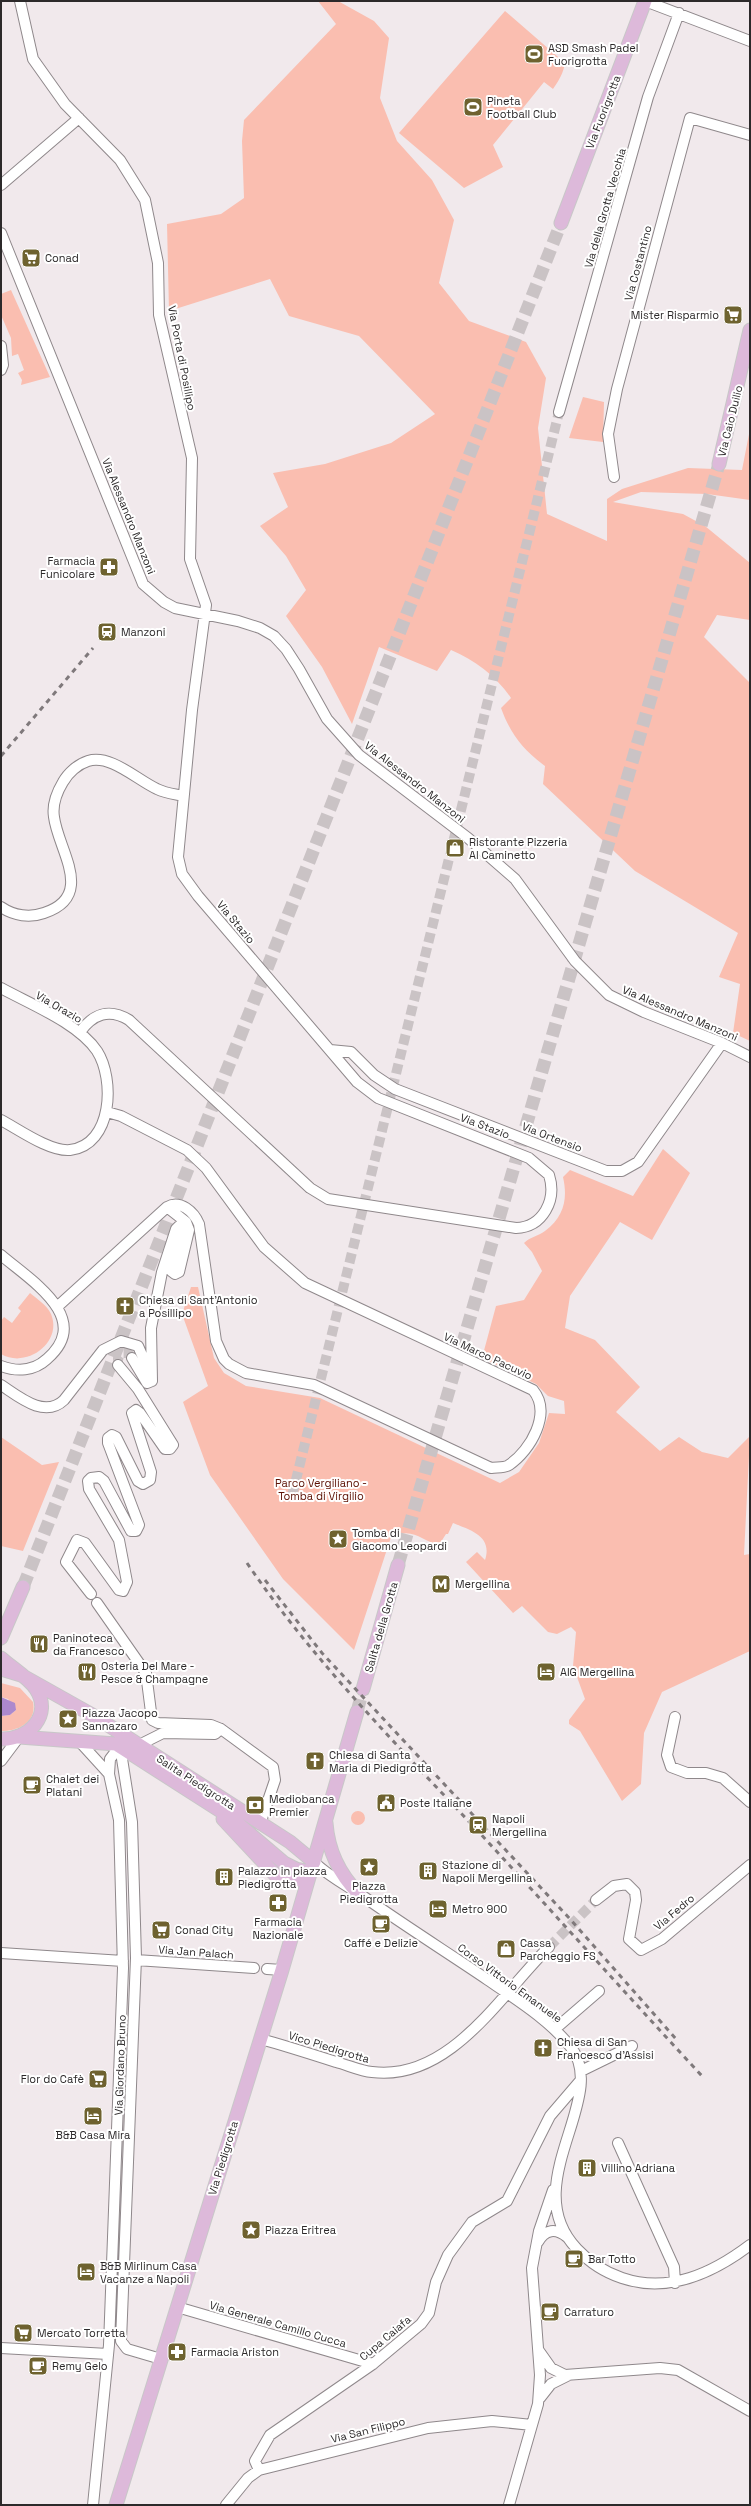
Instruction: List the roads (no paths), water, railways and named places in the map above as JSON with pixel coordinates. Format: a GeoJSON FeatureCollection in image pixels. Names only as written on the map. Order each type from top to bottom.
{"type":"FeatureCollection","features":[{"type":"Feature","properties":{"kind":"main road","name":"Via Fuorigrotta"},"geometry":{"type":"LineString","coordinates":[[561,223],[645,1]]}},
{"type":"Feature","properties":{"kind":"main road","name":"Via Caio Duilio"},"geometry":{"type":"LineString","coordinates":[[719,464],[750,330]]}},
{"type":"Feature","properties":{"kind":"main road","name":"Salita della Grotta"},"geometry":{"type":"LineString","coordinates":[[363,1689],[398,1565]]}},
{"type":"Feature","properties":{"kind":"main road"},"geometry":{"type":"LineString","coordinates":[[1,1638],[24,1587]]}},
{"type":"Feature","properties":{"kind":"main road"},"geometry":{"type":"LineString","coordinates":[[1,1658],[21,1674],[129,1745]]}},
{"type":"Feature","properties":{"kind":"main road"},"geometry":{"type":"LineString","coordinates":[[1,1669],[21,1674],[36,1689],[41,1702],[41,1710],[34,1727],[19,1737]]}},
{"type":"Feature","properties":{"kind":"main road"},"geometry":{"type":"LineString","coordinates":[[357,1712],[327,1810],[328,1838],[335,1860],[346,1879],[359,1894]]}},
{"type":"Feature","properties":{"kind":"main road"},"geometry":{"type":"LineString","coordinates":[[1,1739],[19,1737],[106,1741],[129,1745]]}},
{"type":"Feature","properties":{"kind":"main road","name":"Salita Piedigrotta"},"geometry":{"type":"LineString","coordinates":[[129,1745],[197,1795],[230,1816],[266,1849],[292,1867],[312,1867]]}},
{"type":"Feature","properties":{"kind":"main road","name":"Salita Piedigrotta"},"geometry":{"type":"LineString","coordinates":[[129,1745],[260,1824]]}},
{"type":"Feature","properties":{"kind":"main road","name":"Salita Piedigrotta"},"geometry":{"type":"LineString","coordinates":[[197,1795],[280,1881],[291,1883],[312,1867]]}},
{"type":"Feature","properties":{"kind":"main road","name":"Via Piedigrotta"},"geometry":{"type":"LineString","coordinates":[[116,2505],[282,1970],[327,1810]]}},
{"type":"Feature","properties":{"kind":"main road"},"geometry":{"type":"LineString","coordinates":[[260,1824],[300,1849],[312,1867]]}},
{"type":"Feature","properties":{"kind":"main road"},"geometry":{"type":"LineString","coordinates":[[266,1849],[265,1842],[269,1838],[281,1837]]}},
{"type":"Feature","properties":{"kind":"street","name":"Via Porta di Posillipo"},"geometry":{"type":"LineString","coordinates":[[20,1],[33,59],[65,104],[120,160],[145,200],[158,263],[159,315],[192,458],[190,560],[206,605],[204,615]]}},
{"type":"Feature","properties":{"kind":"street"},"geometry":{"type":"LineString","coordinates":[[645,1],[750,41]]}},
{"type":"Feature","properties":{"kind":"street","name":"Via della Grotta Vecchia"},"geometry":{"type":"LineString","coordinates":[[559,412],[648,97],[679,13]]}},
{"type":"Feature","properties":{"kind":"street"},"geometry":{"type":"LineString","coordinates":[[1,185],[79,118]]}},
{"type":"Feature","properties":{"kind":"street","name":"Via Costantino"},"geometry":{"type":"LineString","coordinates":[[614,477],[608,434],[617,389],[690,118],[750,135]]}},
{"type":"Feature","properties":{"kind":"street","name":"Via Alessandro Manzoni"},"geometry":{"type":"LineString","coordinates":[[1,233],[112,506],[137,573],[143,584],[164,602],[175,608],[260,628],[274,636],[286,649],[299,669],[327,719],[359,755],[468,838],[515,879],[576,961],[609,995],[644,1012],[722,1043],[750,1057]]}},
{"type":"Feature","properties":{"kind":"street"},"geometry":{"type":"LineString","coordinates":[[1,346],[3,365],[1,370]]}},
{"type":"Feature","properties":{"kind":"street","name":"Via Stazio"},"geometry":{"type":"LineString","coordinates":[[80,1032],[90,1020],[104,1013],[114,1013],[129,1020],[310,1188],[328,1199],[516,1228],[527,1228],[543,1215],[549,1204],[552,1192],[549,1175],[540,1166],[514,1151],[378,1098],[357,1082],[185,880],[179,867],[178,857],[183,796],[204,615]]}},
{"type":"Feature","properties":{"kind":"street"},"geometry":{"type":"LineString","coordinates":[[1,907],[24,916],[38,916],[56,909],[65,901],[71,878],[69,863],[54,817],[54,803],[66,778],[76,767],[88,761],[103,761],[158,789],[183,796]]}},
{"type":"Feature","properties":{"kind":"street","name":"Via Orazio"},"geometry":{"type":"LineString","coordinates":[[1,988],[80,1032],[97,1051],[108,1078],[107,1112],[92,1138],[78,1148],[70,1150],[52,1147],[1,1120]]}},
{"type":"Feature","properties":{"kind":"street","name":"Via Ortensio"},"geometry":{"type":"LineString","coordinates":[[330,1050],[351,1052],[374,1075],[395,1089],[606,1171],[622,1171],[638,1162],[722,1043]]}},
{"type":"Feature","properties":{"kind":"street","name":"Via Marco Pacuvio"},"geometry":{"type":"LineString","coordinates":[[107,1112],[121,1116],[187,1150],[206,1168],[264,1247],[305,1283],[533,1390],[542,1404],[540,1420],[533,1437],[520,1456],[508,1466],[491,1468],[314,1385],[238,1370],[224,1359],[216,1341],[196,1217],[186,1208],[178,1204],[167,1207]]}},
{"type":"Feature","properties":{"kind":"street"},"geometry":{"type":"LineString","coordinates":[[58,1307],[167,1207],[186,1222],[189,1230],[179,1272],[175,1274],[171,1271],[182,1234],[182,1229],[179,1226],[176,1229],[162,1272],[151,1328],[152,1381]]}},
{"type":"Feature","properties":{"kind":"street"},"geometry":{"type":"LineString","coordinates":[[1,1256],[46,1294],[58,1307],[64,1320],[63,1334],[48,1359],[30,1369],[13,1370],[1,1366]]}},
{"type":"Feature","properties":{"kind":"street"},"geometry":{"type":"LineString","coordinates":[[1,1385],[32,1405],[57,1405],[64,1400],[109,1345],[121,1341],[137,1344],[152,1381]]}},
{"type":"Feature","properties":{"kind":"street"},"geometry":{"type":"LineString","coordinates":[[132,1358],[147,1382],[152,1381]]}},
{"type":"Feature","properties":{"kind":"street"},"geometry":{"type":"LineString","coordinates":[[91,1594],[66,1562],[77,1540],[85,1543],[119,1590],[123,1591],[127,1582],[119,1540],[89,1489],[88,1481],[91,1478],[99,1477],[104,1480],[131,1531],[136,1531],[139,1524],[108,1445],[108,1438],[112,1435],[116,1437],[137,1479],[143,1484],[149,1481],[151,1475],[132,1413],[136,1410],[140,1412],[165,1449],[170,1449],[173,1445],[138,1389],[118,1365]]}},
{"type":"Feature","properties":{"kind":"street"},"geometry":{"type":"LineString","coordinates":[[97,1603],[146,1673],[149,1686],[151,1717],[153,1721],[211,1725],[221,1729],[273,1767],[274,1780],[260,1824]]}},
{"type":"Feature","properties":{"kind":"street"},"geometry":{"type":"LineString","coordinates":[[675,1717],[667,1755],[671,1767],[688,1773],[706,1773],[723,1778],[750,1802]]}},
{"type":"Feature","properties":{"kind":"street"},"geometry":{"type":"LineString","coordinates":[[93,2505],[108,2354],[123,1961],[119,1820],[109,1774],[110,1759],[129,1745],[159,1734],[215,1734],[221,1729]]}},
{"type":"Feature","properties":{"kind":"street"},"geometry":{"type":"LineString","coordinates":[[1,1761],[19,1737]]}},
{"type":"Feature","properties":{"kind":"street"},"geometry":{"type":"LineString","coordinates":[[78,1740],[109,1774]]}},
{"type":"Feature","properties":{"kind":"street","name":"Via Giordano Bruno"},"geometry":{"type":"LineString","coordinates":[[129,1745],[136,1960],[121,2341],[132,2351],[161,2359]]}},
{"type":"Feature","properties":{"kind":"street","name":"Via Fedro"},"geometry":{"type":"LineString","coordinates":[[596,1900],[614,1886],[627,1884],[635,1892],[636,1900],[629,1939],[641,1950],[662,1939],[750,1865]]}},
{"type":"Feature","properties":{"kind":"street","name":"Salita Piedigrotta"},"geometry":{"type":"LineString","coordinates":[[312,1867],[333,1876]]}},
{"type":"Feature","properties":{"kind":"street","name":"Corso Vittorio Emanuele"},"geometry":{"type":"LineString","coordinates":[[333,1876],[506,1992],[555,2029],[575,2054],[581,2076]]}},
{"type":"Feature","properties":{"kind":"street"},"geometry":{"type":"LineString","coordinates":[[506,1992],[549,1947]]}},
{"type":"Feature","properties":{"kind":"street"},"geometry":{"type":"LineString","coordinates":[[1,1953],[123,1961]]}},
{"type":"Feature","properties":{"kind":"street","name":"Via Jan Palach"},"geometry":{"type":"LineString","coordinates":[[136,1960],[254,1968]]}},
{"type":"Feature","properties":{"kind":"street"},"geometry":{"type":"LineString","coordinates":[[267,1969],[282,1970]]}},
{"type":"Feature","properties":{"kind":"street"},"geometry":{"type":"LineString","coordinates":[[555,2029],[599,1990]]}},
{"type":"Feature","properties":{"kind":"street","name":"Vico Piedigrotta"},"geometry":{"type":"LineString","coordinates":[[261,2039],[369,2072],[413,2068],[435,2058],[476,2028],[506,1992]]}},
{"type":"Feature","properties":{"kind":"street"},"geometry":{"type":"LineString","coordinates":[[509,2505],[538,2404],[540,2375],[536,2343],[532,2268],[536,2245],[556,2179],[581,2076],[632,2046]]}},
{"type":"Feature","properties":{"kind":"street","name":"Cupa Caiafa"},"geometry":{"type":"LineString","coordinates":[[259,2470],[255,2461],[270,2435],[373,2364],[425,2318],[438,2278],[448,2255],[472,2222],[507,2201],[550,2116],[581,2076]]}},
{"type":"Feature","properties":{"kind":"street"},"geometry":{"type":"LineString","coordinates":[[618,2143],[674,2267],[675,2283]]}},
{"type":"Feature","properties":{"kind":"street"},"geometry":{"type":"LineString","coordinates":[[556,2179],[556,2206],[567,2237]]}},
{"type":"Feature","properties":{"kind":"street"},"geometry":{"type":"LineString","coordinates":[[536,2245],[541,2236],[548,2232],[558,2231],[567,2237],[589,2261],[608,2273],[638,2282],[675,2283],[713,2269],[750,2245]]}},
{"type":"Feature","properties":{"kind":"street","name":"Via Generale Camillo Cucca"},"geometry":{"type":"LineString","coordinates":[[177,2307],[373,2364]]}},
{"type":"Feature","properties":{"kind":"street"},"geometry":{"type":"LineString","coordinates":[[536,2343],[542,2357],[550,2368],[560,2374],[570,2375],[660,2368],[678,2370],[750,2412]]}},
{"type":"Feature","properties":{"kind":"street"},"geometry":{"type":"LineString","coordinates":[[1,2348],[108,2354]]}},
{"type":"Feature","properties":{"kind":"street"},"geometry":{"type":"LineString","coordinates":[[538,2404],[551,2384],[570,2375]]}},
{"type":"Feature","properties":{"kind":"street","name":"Via San Filippo"},"geometry":{"type":"LineString","coordinates":[[226,2505],[248,2478],[259,2470],[428,2428],[492,2421],[532,2425]]}},
{"type":"Feature","properties":{"kind":"tunnel"},"geometry":{"type":"LineString","coordinates":[[23,1587],[561,223]]}},
{"type":"Feature","properties":{"kind":"tunnel"},"geometry":{"type":"LineString","coordinates":[[292,1496],[559,412]]}},
{"type":"Feature","properties":{"kind":"tunnel"},"geometry":{"type":"LineString","coordinates":[[398,1565],[719,464]]}},
{"type":"Feature","properties":{"kind":"tunnel"},"geometry":{"type":"LineString","coordinates":[[118,1365],[118,1358],[122,1353],[128,1353],[132,1358]]}},
{"type":"Feature","properties":{"kind":"tunnel"},"geometry":{"type":"LineString","coordinates":[[357,1712],[363,1689]]}},
{"type":"Feature","properties":{"kind":"tunnel"},"geometry":{"type":"LineString","coordinates":[[549,1947],[596,1900]]}},
{"type":"Feature","properties":{"kind":"railway"},"geometry":{"type":"LineString","coordinates":[[1,756],[93,648]]}},
{"type":"Feature","properties":{"kind":"railway"},"geometry":{"type":"LineString","coordinates":[[247,1563],[299,1634],[356,1700],[702,2076]]}},
{"type":"Feature","properties":{"kind":"railway"},"geometry":{"type":"LineString","coordinates":[[265,1580],[322,1653],[570,1919],[677,2040]]}},
{"type":"Feature","properties":{"kind":"place","name":"ASD Smash Padel Fuorigrotta"},"geometry":{"type":"Point","coordinates":[534,54]}},
{"type":"Feature","properties":{"kind":"place","name":"Pineta Football Club"},"geometry":{"type":"Point","coordinates":[473,107]}},
{"type":"Feature","properties":{"kind":"place","name":"Conad"},"geometry":{"type":"Point","coordinates":[31,258]}},
{"type":"Feature","properties":{"kind":"place","name":"Mister Risparmio"},"geometry":{"type":"Point","coordinates":[733,315]}},
{"type":"Feature","properties":{"kind":"place","name":"Farmacia Funicolare"},"geometry":{"type":"Point","coordinates":[109,567]}},
{"type":"Feature","properties":{"kind":"place","name":"Manzoni"},"geometry":{"type":"Point","coordinates":[107,632]}},
{"type":"Feature","properties":{"kind":"place","name":"Ristorante Pizzeria Al Caminetto"},"geometry":{"type":"Point","coordinates":[455,848]}},
{"type":"Feature","properties":{"kind":"place","name":"Chiesa di Sant'Antonio a Posillipo"},"geometry":{"type":"Point","coordinates":[125,1306]}},
{"type":"Feature","properties":{"kind":"place","name":"Tomba di Giacomo Leopardi"},"geometry":{"type":"Point","coordinates":[338,1539]}},
{"type":"Feature","properties":{"kind":"place","name":"Mergellina"},"geometry":{"type":"Point","coordinates":[441,1584]}},
{"type":"Feature","properties":{"kind":"place","name":"Paninoteca da Francesco"},"geometry":{"type":"Point","coordinates":[39,1644]}},
{"type":"Feature","properties":{"kind":"place","name":"Osteria Del Mare - Pesce & Champagne"},"geometry":{"type":"Point","coordinates":[87,1672]}},
{"type":"Feature","properties":{"kind":"place","name":"AIG Mergellina"},"geometry":{"type":"Point","coordinates":[546,1672]}},
{"type":"Feature","properties":{"kind":"place","name":"Piazza Jacopo Sannazaro"},"geometry":{"type":"Point","coordinates":[68,1719]}},
{"type":"Feature","properties":{"kind":"place","name":"Chiesa di Santa Maria di Piedigrotta"},"geometry":{"type":"Point","coordinates":[315,1761]}},
{"type":"Feature","properties":{"kind":"place","name":"Chalet dei Platani"},"geometry":{"type":"Point","coordinates":[32,1785]}},
{"type":"Feature","properties":{"kind":"place","name":"Poste Italiane"},"geometry":{"type":"Point","coordinates":[386,1803]}},
{"type":"Feature","properties":{"kind":"place","name":"Mediobanca Premier"},"geometry":{"type":"Point","coordinates":[255,1805]}},
{"type":"Feature","properties":{"kind":"place","name":"Napoli Mergellina"},"geometry":{"type":"Point","coordinates":[478,1825]}},
{"type":"Feature","properties":{"kind":"place","name":"Piazza Piedigrotta"},"geometry":{"type":"Point","coordinates":[369,1867]}},
{"type":"Feature","properties":{"kind":"place","name":"Stazione di Napoli Mergellina"},"geometry":{"type":"Point","coordinates":[428,1871]}},
{"type":"Feature","properties":{"kind":"place","name":"Palazzo in piazza Piedigrotta"},"geometry":{"type":"Point","coordinates":[224,1877]}},
{"type":"Feature","properties":{"kind":"place","name":"Farmacia Nazionale"},"geometry":{"type":"Point","coordinates":[278,1903]}},
{"type":"Feature","properties":{"kind":"place","name":"Metro 900"},"geometry":{"type":"Point","coordinates":[438,1909]}},
{"type":"Feature","properties":{"kind":"place","name":"Caffé e Delizie"},"geometry":{"type":"Point","coordinates":[381,1924]}},
{"type":"Feature","properties":{"kind":"place","name":"Conad City"},"geometry":{"type":"Point","coordinates":[161,1930]}},
{"type":"Feature","properties":{"kind":"place","name":"Cassa Parcheggio FS"},"geometry":{"type":"Point","coordinates":[506,1949]}},
{"type":"Feature","properties":{"kind":"place","name":"Chiesa di San Francesco d'Assisi"},"geometry":{"type":"Point","coordinates":[543,2048]}},
{"type":"Feature","properties":{"kind":"place","name":"Flor do Cafè"},"geometry":{"type":"Point","coordinates":[98,2079]}},
{"type":"Feature","properties":{"kind":"place","name":"B&B Casa Mira"},"geometry":{"type":"Point","coordinates":[93,2116]}},
{"type":"Feature","properties":{"kind":"place","name":"Villino Adriana"},"geometry":{"type":"Point","coordinates":[587,2168]}},
{"type":"Feature","properties":{"kind":"place","name":"Piazza Eritrea"},"geometry":{"type":"Point","coordinates":[251,2230]}},
{"type":"Feature","properties":{"kind":"place","name":"Bar Totto"},"geometry":{"type":"Point","coordinates":[574,2259]}},
{"type":"Feature","properties":{"kind":"place","name":"B&B Mirlinum Casa Vacanze a Napoli"},"geometry":{"type":"Point","coordinates":[86,2272]}},
{"type":"Feature","properties":{"kind":"place","name":"Carraturo"},"geometry":{"type":"Point","coordinates":[550,2312]}},
{"type":"Feature","properties":{"kind":"place","name":"Mercato Torretta"},"geometry":{"type":"Point","coordinates":[23,2333]}},
{"type":"Feature","properties":{"kind":"place","name":"Farmacia Ariston"},"geometry":{"type":"Point","coordinates":[177,2352]}},
{"type":"Feature","properties":{"kind":"place","name":"Remy Gelo"},"geometry":{"type":"Point","coordinates":[38,2366]}},
{"type":"Feature","properties":{"kind":"park label","name":"Parco Vergiliano - Tomba di Virgilio"},"geometry":{"type":"Point","coordinates":[321,1489]}}]}
